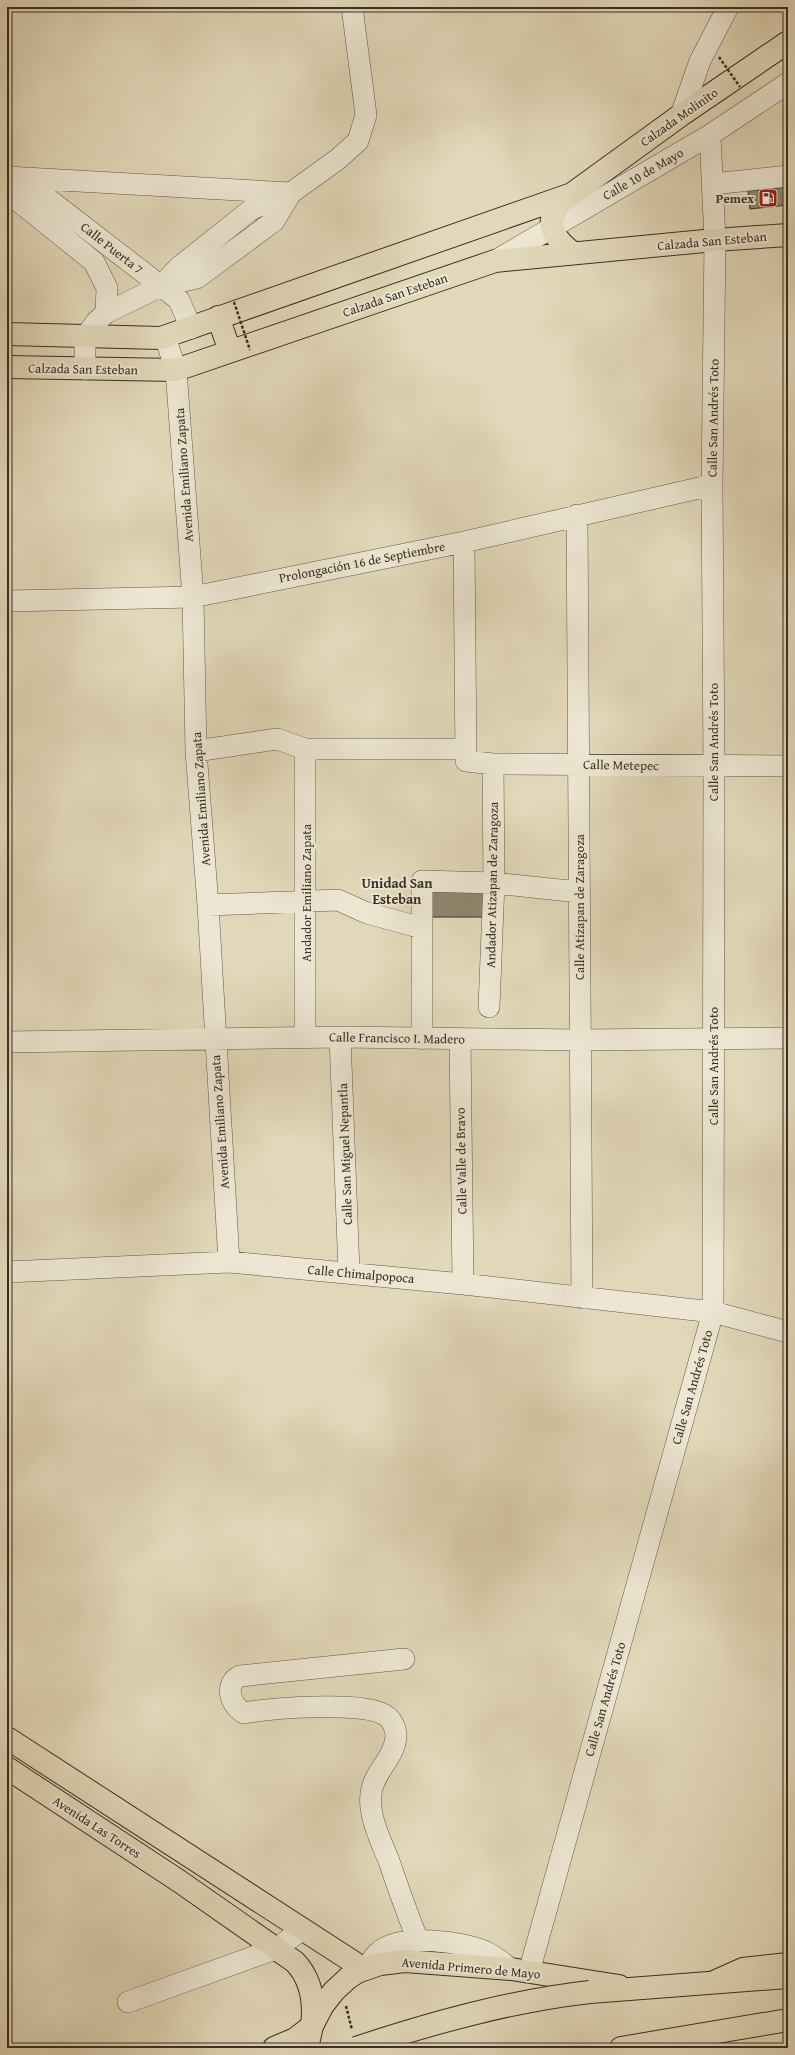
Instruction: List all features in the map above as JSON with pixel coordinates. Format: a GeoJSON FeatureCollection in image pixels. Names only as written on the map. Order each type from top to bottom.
{"type":"FeatureCollection","features":[{"type":"Feature","properties":{"kind":"main road","name":"Calzada Molinito"},"geometry":{"type":"LineString","coordinates":[[572,194],[788,42]]}},
{"type":"Feature","properties":{"kind":"main road"},"geometry":{"type":"LineString","coordinates":[[572,194],[558,207],[552,218],[552,227],[559,243],[573,253]]}},
{"type":"Feature","properties":{"kind":"main road"},"geometry":{"type":"LineString","coordinates":[[7,334],[85,337],[165,337],[218,317],[572,194]]}},
{"type":"Feature","properties":{"kind":"main road","name":"Calzada San Esteban"},"geometry":{"type":"LineString","coordinates":[[7,367],[176,370],[240,351],[495,261],[715,240],[788,235]]}},
{"type":"Feature","properties":{"kind":"main road"},"geometry":{"type":"LineString","coordinates":[[218,317],[240,351]]}},
{"type":"Feature","properties":{"kind":"main road","name":"Avenida Las Torres"},"geometry":{"type":"LineString","coordinates":[[7,1738],[194,1860],[366,1968]]}},
{"type":"Feature","properties":{"kind":"main road","name":"Avenida Las Torres"},"geometry":{"type":"LineString","coordinates":[[11,1771],[179,1881],[278,1948],[295,1962],[305,1975],[313,2002],[312,2026]]}},
{"type":"Feature","properties":{"kind":"main road","name":"Avenida Primero de Mayo"},"geometry":{"type":"LineString","coordinates":[[274,2048],[295,2039],[312,2026],[323,2005],[341,1984],[366,1968],[386,1963],[405,1962],[520,1970],[630,1988]]}},
{"type":"Feature","properties":{"kind":"main road","name":"Avenida Primero de Mayo"},"geometry":{"type":"LineString","coordinates":[[710,1983],[743,1969],[788,1964]]}},
{"type":"Feature","properties":{"kind":"main road","name":"Avenida Primero de Mayo"},"geometry":{"type":"LineString","coordinates":[[354,2041],[528,2001],[590,1992],[788,1978]]}},
{"type":"Feature","properties":{"kind":"main road"},"geometry":{"type":"LineString","coordinates":[[621,2048],[788,2020]]}},
{"type":"Feature","properties":{"kind":"main road"},"geometry":{"type":"LineString","coordinates":[[307,2048],[312,2026]]}},
{"type":"Feature","properties":{"kind":"street"},"geometry":{"type":"LineString","coordinates":[[85,369],[85,337],[97,321],[106,313],[161,286],[197,278],[274,221],[291,193],[338,159],[358,141],[366,115],[352,7]]}},
{"type":"Feature","properties":{"kind":"street"},"geometry":{"type":"LineString","coordinates":[[681,116],[700,60],[728,7]]}},
{"type":"Feature","properties":{"kind":"street","name":"Calle 10 de Mayo"},"geometry":{"type":"LineString","coordinates":[[495,261],[710,135],[788,83]]}},
{"type":"Feature","properties":{"kind":"street","name":"Calle San Andrés Toto"},"geometry":{"type":"LineString","coordinates":[[520,1970],[713,1312],[714,766],[712,485],[715,240],[710,135]]}},
{"type":"Feature","properties":{"kind":"street"},"geometry":{"type":"LineString","coordinates":[[713,184],[788,176]]}},
{"type":"Feature","properties":{"kind":"street"},"geometry":{"type":"LineString","coordinates":[[12,182],[291,193]]}},
{"type":"Feature","properties":{"kind":"street","name":"Calle Puerta 7"},"geometry":{"type":"LineString","coordinates":[[12,182],[179,300],[191,328]]}},
{"type":"Feature","properties":{"kind":"street","name":"Calle Puerta 7"},"geometry":{"type":"LineString","coordinates":[[12,182],[94,262],[107,288],[106,313]]}},
{"type":"Feature","properties":{"kind":"street","name":"Avenida Emiliano Zapata"},"geometry":{"type":"LineString","coordinates":[[165,337],[176,370],[193,597],[196,751],[208,905],[229,1262]]}},
{"type":"Feature","properties":{"kind":"street","name":"Prolongación 16 de Septiembre"},"geometry":{"type":"LineString","coordinates":[[7,601],[193,597],[464,542],[712,485]]}},
{"type":"Feature","properties":{"kind":"street","name":"Calle Atizapan de Zaragoza"},"geometry":{"type":"LineString","coordinates":[[577,515],[582,1298]]}},
{"type":"Feature","properties":{"kind":"street"},"geometry":{"type":"LineString","coordinates":[[196,751],[277,739],[305,749],[465,749],[464,542]]}},
{"type":"Feature","properties":{"kind":"street","name":"Andador Emiliano Zapata"},"geometry":{"type":"LineString","coordinates":[[305,749],[305,1037]]}},
{"type":"Feature","properties":{"kind":"street","name":"Calle Metepec"},"geometry":{"type":"LineString","coordinates":[[465,749],[466,761],[493,764],[788,766]]}},
{"type":"Feature","properties":{"kind":"street","name":"Andador Atizapan de Zaragoza"},"geometry":{"type":"LineString","coordinates":[[489,1007],[494,883],[493,764]]}},
{"type":"Feature","properties":{"kind":"street"},"geometry":{"type":"LineString","coordinates":[[422,1039],[422,881],[494,883],[579,892]]}},
{"type":"Feature","properties":{"kind":"street"},"geometry":{"type":"LineString","coordinates":[[208,905],[338,900],[367,913],[422,928]]}},
{"type":"Feature","properties":{"kind":"street","name":"Calle Francisco I. Madero"},"geometry":{"type":"LineString","coordinates":[[7,1042],[305,1037],[580,1040],[788,1038]]}},
{"type":"Feature","properties":{"kind":"street","name":"Calle San Miguel Nepantla"},"geometry":{"type":"LineString","coordinates":[[340,1037],[349,1272]]}},
{"type":"Feature","properties":{"kind":"street","name":"Calle Valle de Bravo"},"geometry":{"type":"LineString","coordinates":[[460,1039],[463,1284]]}},
{"type":"Feature","properties":{"kind":"street","name":"Calle Chimalpopoca"},"geometry":{"type":"LineString","coordinates":[[7,1272],[229,1262],[349,1272],[713,1312],[788,1332]]}},
{"type":"Feature","properties":{"kind":"street"},"geometry":{"type":"LineString","coordinates":[[404,1659],[240,1676],[235,1678],[230,1687],[231,1698],[235,1707],[244,1713],[347,1706],[371,1710],[386,1716],[394,1725],[396,1736],[394,1748],[378,1770],[370,1794],[373,1815],[382,1843],[418,1941]]}},
{"type":"Feature","properties":{"kind":"street","name":"Avenida Las Torres"},"geometry":{"type":"LineString","coordinates":[[11,1771],[29,1752]]}},
{"type":"Feature","properties":{"kind":"street"},"geometry":{"type":"LineString","coordinates":[[85,1820],[100,1798]]}},
{"type":"Feature","properties":{"kind":"street"},"geometry":{"type":"LineString","coordinates":[[179,1881],[194,1860]]}},
{"type":"Feature","properties":{"kind":"street"},"geometry":{"type":"LineString","coordinates":[[128,2002],[278,1948],[302,1929]]}},
{"type":"Feature","properties":{"kind":"street"},"geometry":{"type":"LineString","coordinates":[[366,1968],[378,1952],[402,1942],[430,1940],[465,1946],[488,1953],[520,1970]]}},
{"type":"Feature","properties":{"kind":"path"},"geometry":{"type":"LineString","coordinates":[[719,56],[740,88]]}},
{"type":"Feature","properties":{"kind":"path"},"geometry":{"type":"LineString","coordinates":[[234,302],[240,351]]}},
{"type":"Feature","properties":{"kind":"path"},"geometry":{"type":"LineString","coordinates":[[341,1984],[354,2041]]}},
{"type":"Feature","properties":{"kind":"building","name":"Pemex"},"geometry":{"type":"Polygon","coordinates":[[[788,187],[788,205],[750,209],[748,191],[788,187]]]}},
{"type":"Feature","properties":{"kind":"building"},"geometry":{"type":"Polygon","coordinates":[[[428,886],[484,886],[484,917],[428,917],[428,886]]]}},
{"type":"Feature","properties":{"kind":"place","name":"Pemex"},"geometry":{"type":"Point","coordinates":[768,198]}},
{"type":"Feature","properties":{"kind":"district","name":"Unidad San Esteban"},"geometry":{"type":"Point","coordinates":[397,892]}}]}
